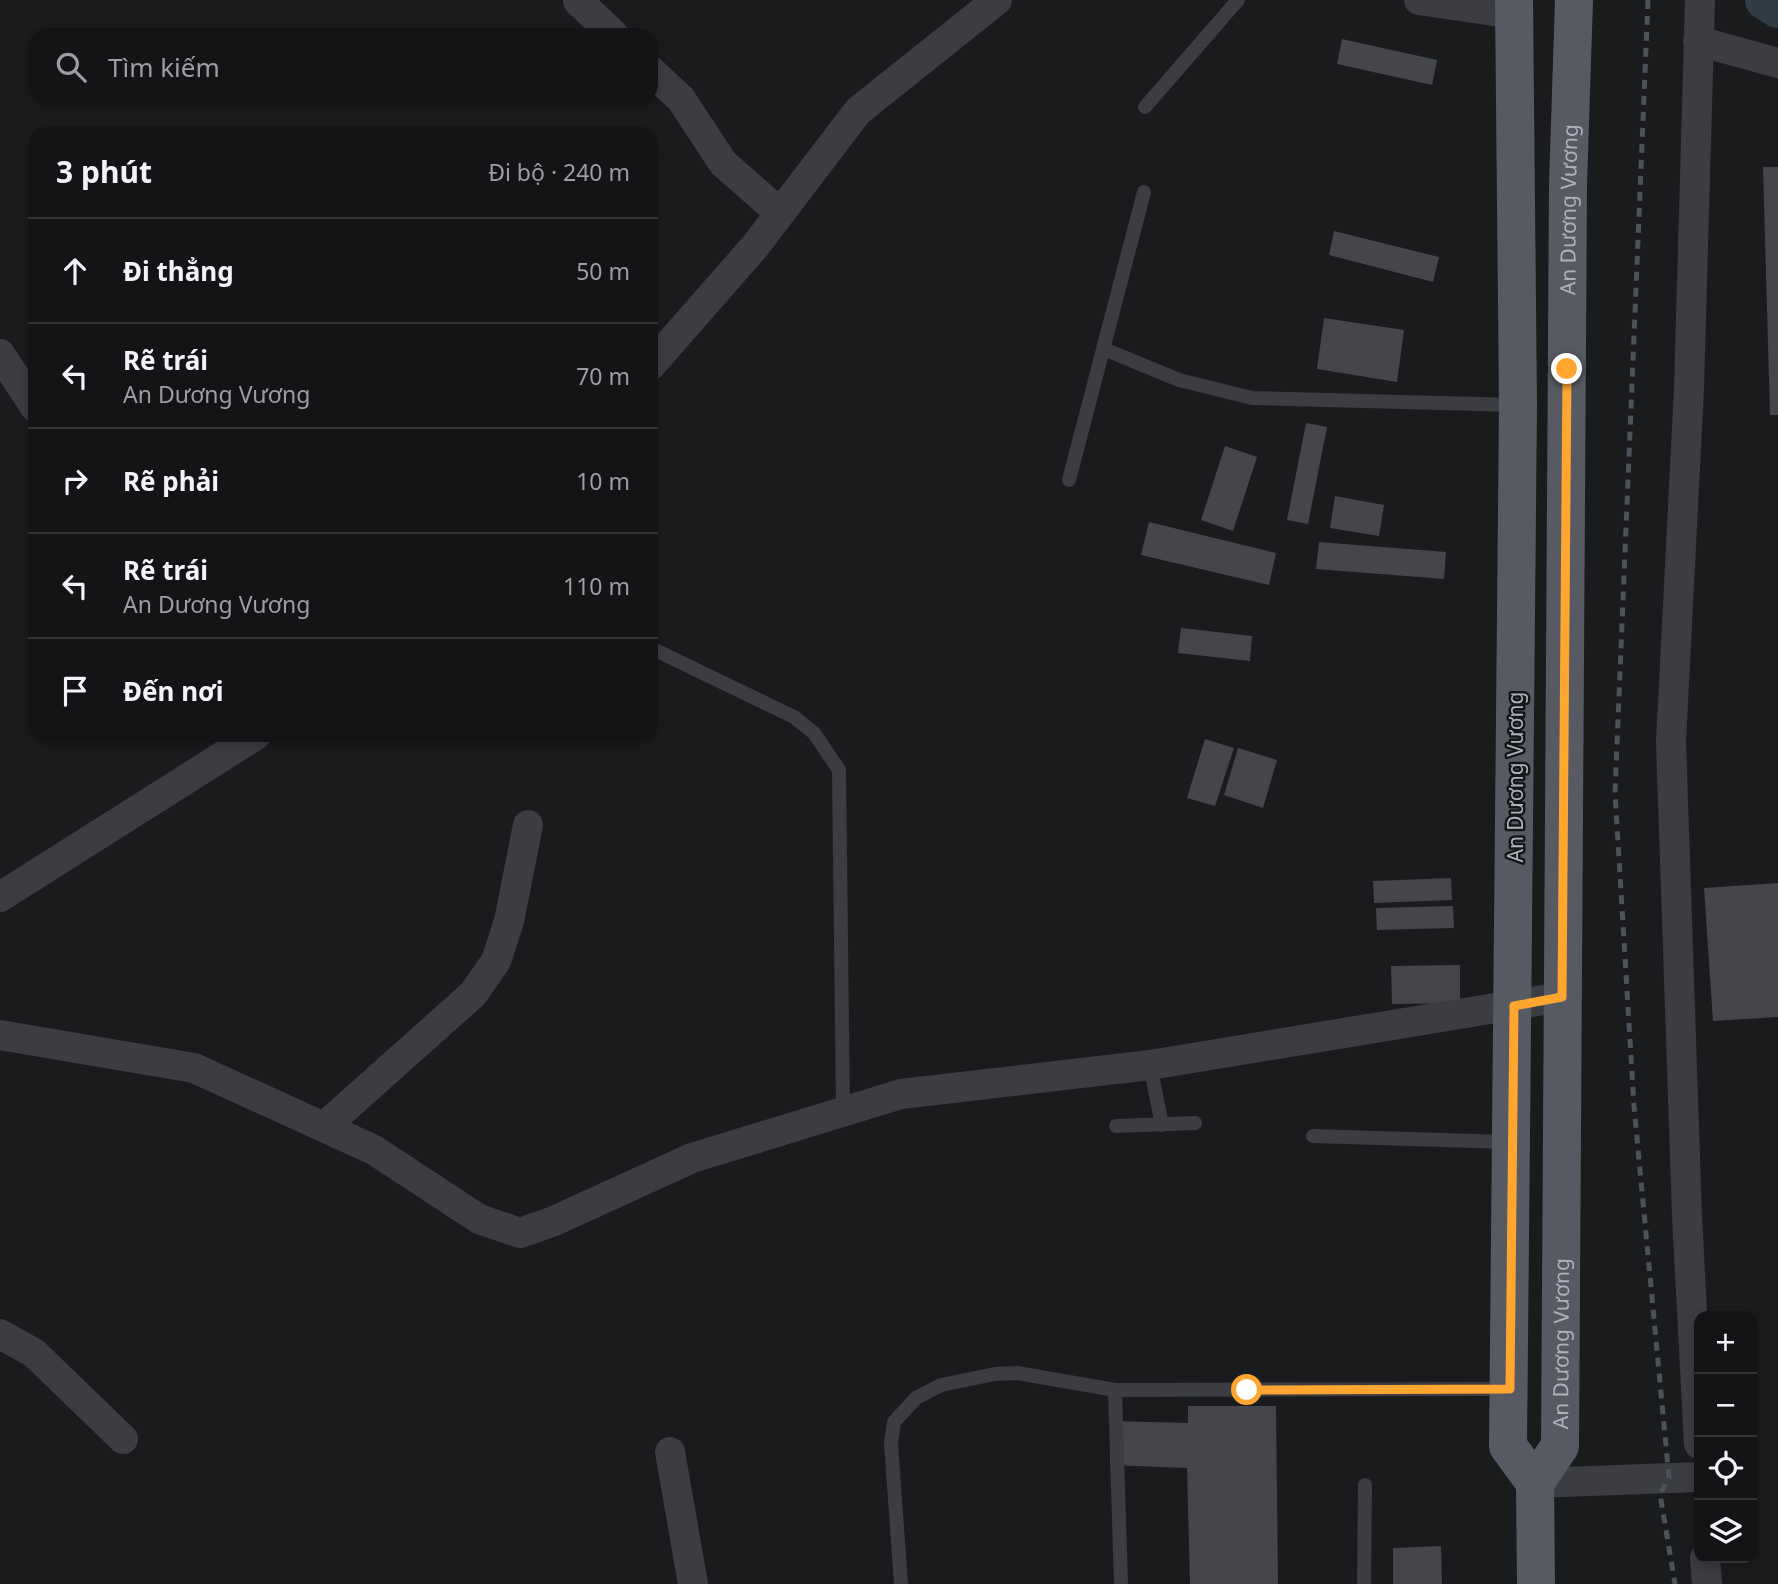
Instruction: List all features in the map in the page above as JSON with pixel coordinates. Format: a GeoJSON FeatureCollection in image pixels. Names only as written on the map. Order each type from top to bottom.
{"type":"FeatureCollection","features":[{"type":"Feature","properties":{"kind":"main road","name":"An Dương Vương"},"geometry":{"type":"LineString","coordinates":[[1514,7],[1518,405],[1508,1446],[1535,1483],[1560,1446],[1568,257],[1574,0]]}},
{"type":"Feature","properties":{"kind":"main road"},"geometry":{"type":"LineString","coordinates":[[1518,256],[1568,257]]}},
{"type":"Feature","properties":{"kind":"main road"},"geometry":{"type":"LineString","coordinates":[[1535,1483],[1536,1584]]}},
{"type":"Feature","properties":{"kind":"street"},"geometry":{"type":"LineString","coordinates":[[1419,0],[1514,7]]}},
{"type":"Feature","properties":{"kind":"street"},"geometry":{"type":"LineString","coordinates":[[578,1],[607,28]]}},
{"type":"Feature","properties":{"kind":"street"},"geometry":{"type":"LineString","coordinates":[[658,357],[780,213],[858,111],[978,6]]}},
{"type":"Feature","properties":{"kind":"street"},"geometry":{"type":"LineString","coordinates":[[1699,1437],[1671,742],[1689,389],[1700,6]]}},
{"type":"Feature","properties":{"kind":"street"},"geometry":{"type":"LineString","coordinates":[[1699,41],[1778,63]]}},
{"type":"Feature","properties":{"kind":"street"},"geometry":{"type":"LineString","coordinates":[[658,78],[681,99],[723,163],[780,213]]}},
{"type":"Feature","properties":{"kind":"street"},"geometry":{"type":"LineString","coordinates":[[0,354],[28,396]]}},
{"type":"Feature","properties":{"kind":"street"},"geometry":{"type":"LineString","coordinates":[[0,897],[241,742]]}},
{"type":"Feature","properties":{"kind":"street"},"geometry":{"type":"LineString","coordinates":[[324,1128],[473,994],[496,961],[509,921],[528,825]]}},
{"type":"Feature","properties":{"kind":"street"},"geometry":{"type":"LineString","coordinates":[[0,1035],[194,1068],[374,1150],[479,1219],[520,1233],[554,1221],[692,1158],[901,1094],[1150,1065],[1562,997]]}},
{"type":"Feature","properties":{"kind":"street"},"geometry":{"type":"LineString","coordinates":[[0,1334],[34,1353],[123,1439]]}},
{"type":"Feature","properties":{"kind":"street"},"geometry":{"type":"LineString","coordinates":[[670,1452],[693,1584]]}},
{"type":"Feature","properties":{"kind":"street"},"geometry":{"type":"LineString","coordinates":[[1535,1483],[1694,1477]]}},
{"type":"Feature","properties":{"kind":"street"},"geometry":{"type":"LineString","coordinates":[[1705,1563],[1707,1584]]}},
{"type":"Feature","properties":{"kind":"lane"},"geometry":{"type":"LineString","coordinates":[[1145,107],[1238,0]]}},
{"type":"Feature","properties":{"kind":"lane"},"geometry":{"type":"LineString","coordinates":[[1069,480],[1144,192]]}},
{"type":"Feature","properties":{"kind":"lane"},"geometry":{"type":"LineString","coordinates":[[1104,349],[1179,380],[1252,398],[1518,405]]}},
{"type":"Feature","properties":{"kind":"lane"},"geometry":{"type":"LineString","coordinates":[[658,651],[794,717],[814,733],[839,770],[843,1112]]}},
{"type":"Feature","properties":{"kind":"lane"},"geometry":{"type":"LineString","coordinates":[[1150,1065],[1162,1125]]}},
{"type":"Feature","properties":{"kind":"lane"},"geometry":{"type":"LineString","coordinates":[[1116,1126],[1195,1123]]}},
{"type":"Feature","properties":{"kind":"lane"},"geometry":{"type":"LineString","coordinates":[[1313,1136],[1512,1142]]}},
{"type":"Feature","properties":{"kind":"lane"},"geometry":{"type":"LineString","coordinates":[[901,1584],[891,1443],[894,1422],[909,1404],[941,1385],[995,1374],[1017,1373],[1115,1390],[1510,1389]]}},
{"type":"Feature","properties":{"kind":"lane"},"geometry":{"type":"LineString","coordinates":[[1115,1390],[1121,1584]]}},
{"type":"Feature","properties":{"kind":"lane"},"geometry":{"type":"LineString","coordinates":[[1364,1584],[1365,1485]]}},
{"type":"Feature","properties":{"kind":"building"},"geometry":{"type":"Polygon","coordinates":[[[1342,39],[1437,60],[1432,85],[1337,64],[1342,39]]]}},
{"type":"Feature","properties":{"kind":"building"},"geometry":{"type":"Polygon","coordinates":[[[1763,167],[1778,167],[1778,415],[1770,415],[1763,167]]]}},
{"type":"Feature","properties":{"kind":"building"},"geometry":{"type":"Polygon","coordinates":[[[1334,231],[1439,257],[1433,282],[1329,255],[1334,231]]]}},
{"type":"Feature","properties":{"kind":"building"},"geometry":{"type":"Polygon","coordinates":[[[1324,318],[1404,330],[1397,382],[1317,369],[1324,318]]]}},
{"type":"Feature","properties":{"kind":"building"},"geometry":{"type":"Polygon","coordinates":[[[1306,423],[1327,427],[1308,524],[1287,520],[1306,423]]]}},
{"type":"Feature","properties":{"kind":"building"},"geometry":{"type":"Polygon","coordinates":[[[1225,446],[1257,457],[1233,531],[1201,520],[1225,446]]]}},
{"type":"Feature","properties":{"kind":"building"},"geometry":{"type":"Polygon","coordinates":[[[1335,496],[1384,505],[1379,536],[1330,528],[1335,496]]]}},
{"type":"Feature","properties":{"kind":"building"},"geometry":{"type":"Polygon","coordinates":[[[1149,522],[1276,553],[1269,585],[1141,555],[1149,522]]]}},
{"type":"Feature","properties":{"kind":"building"},"geometry":{"type":"Polygon","coordinates":[[[1319,542],[1446,552],[1444,579],[1316,569],[1319,542]]]}},
{"type":"Feature","properties":{"kind":"building"},"geometry":{"type":"Polygon","coordinates":[[[1181,628],[1252,636],[1250,661],[1178,653],[1181,628]]]}},
{"type":"Feature","properties":{"kind":"building"},"geometry":{"type":"Polygon","coordinates":[[[1205,739],[1234,748],[1215,806],[1187,798],[1205,739]]]}},
{"type":"Feature","properties":{"kind":"building"},"geometry":{"type":"Polygon","coordinates":[[[1238,748],[1277,760],[1263,808],[1224,795],[1238,748]]]}},
{"type":"Feature","properties":{"kind":"building"},"geometry":{"type":"Polygon","coordinates":[[[1451,878],[1452,900],[1374,903],[1373,881],[1451,878]]]}},
{"type":"Feature","properties":{"kind":"building"},"geometry":{"type":"Polygon","coordinates":[[[1778,883],[1778,1017],[1713,1021],[1704,888],[1778,883]]]}},
{"type":"Feature","properties":{"kind":"building"},"geometry":{"type":"Polygon","coordinates":[[[1453,906],[1454,928],[1377,930],[1376,908],[1453,906]]]}},
{"type":"Feature","properties":{"kind":"building"},"geometry":{"type":"Polygon","coordinates":[[[1460,965],[1460,1003],[1392,1004],[1391,966],[1460,965]]]}},
{"type":"Feature","properties":{"kind":"building"},"geometry":{"type":"Polygon","coordinates":[[[1188,1406],[1276,1406],[1278,1584],[1190,1584],[1187,1468],[1110,1465],[1111,1421],[1188,1423],[1188,1406]]]}},
{"type":"Feature","properties":{"kind":"building"},"geometry":{"type":"Polygon","coordinates":[[[1441,1546],[1442,1584],[1393,1584],[1393,1548],[1441,1546]]]}},
{"type":"Feature","properties":{"kind":"waterway"},"geometry":{"type":"LineString","coordinates":[[1765,0],[1778,8]]}},
{"type":"Feature","properties":{"kind":"railway"},"geometry":{"type":"LineString","coordinates":[[1648,0],[1615,792],[1634,1106],[1669,1478],[1660,1494],[1675,1584]]}},
{"type":"Feature","properties":{"kind":"route"},"geometry":{"type":"LineString","coordinates":[[1247,1390],[1510,1389],[1514,1006],[1562,997],[1567,369]]}}]}
